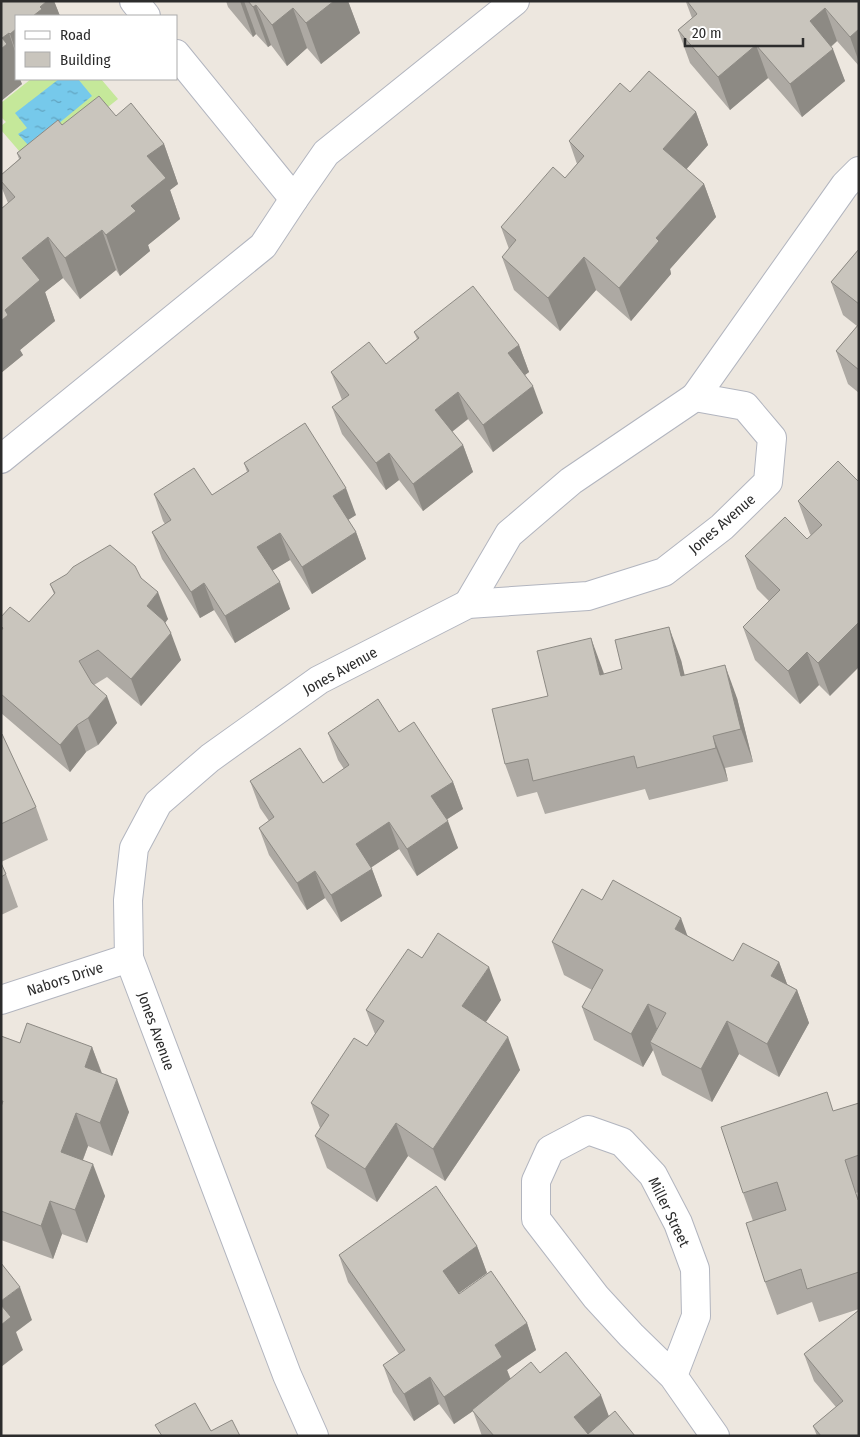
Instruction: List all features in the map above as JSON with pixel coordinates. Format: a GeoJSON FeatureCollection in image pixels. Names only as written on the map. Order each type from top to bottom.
{"type":"FeatureCollection","features":[{"type":"Feature","properties":{"kind":"street"},"geometry":{"type":"LineString","coordinates":[[134,1],[145,15]]}},
{"type":"Feature","properties":{"kind":"street"},"geometry":{"type":"LineString","coordinates":[[1,459],[263,246],[326,153],[514,1]]}},
{"type":"Feature","properties":{"kind":"street"},"geometry":{"type":"LineString","coordinates":[[178,56],[294,199]]}},
{"type":"Feature","properties":{"kind":"street"},"geometry":{"type":"LineString","coordinates":[[468,604],[509,534],[571,481],[695,397],[845,185],[859,171]]}},
{"type":"Feature","properties":{"kind":"street","name":"Jones Avenue"},"geometry":{"type":"LineString","coordinates":[[314,1436],[287,1375],[129,958],[128,900],[134,848],[158,803],[210,758],[318,680],[468,604],[588,596],[664,572],[722,527],[768,482],[772,438],[745,406],[695,397]]}},
{"type":"Feature","properties":{"kind":"street","name":"Nabors Drive"},"geometry":{"type":"LineString","coordinates":[[1,1000],[129,958]]}},
{"type":"Feature","properties":{"kind":"street","name":"Miller Street"},"geometry":{"type":"LineString","coordinates":[[673,1376],[696,1316],[695,1269],[678,1222],[653,1176],[622,1142],[588,1130],[550,1150],[536,1181],[536,1219],[596,1297],[673,1376],[715,1436]]}},
{"type":"Feature","properties":{"kind":"green space"},"geometry":{"type":"Polygon","coordinates":[[[30,80],[102,80],[118,99],[33,167],[1,130],[1,126],[6,122],[1,117],[1,103],[30,80]]]}},
{"type":"Feature","properties":{"kind":"water"},"geometry":{"type":"Polygon","coordinates":[[[58,80],[79,80],[92,96],[30,147],[18,134],[27,128],[15,113],[58,80]]]}},
{"type":"Feature","properties":{"kind":"building"},"geometry":{"type":"Polygon","coordinates":[[[1,1],[47,1],[40,7],[42,9],[34,15],[15,15],[15,30],[2,38],[7,44],[1,49],[1,1]]]}},
{"type":"Feature","properties":{"kind":"building"},"geometry":{"type":"Polygon","coordinates":[[[248,1],[334,1],[306,23],[293,8],[272,25],[256,5],[253,7],[248,1]]]}},
{"type":"Feature","properties":{"kind":"building"},"geometry":{"type":"Polygon","coordinates":[[[687,1],[859,1],[859,29],[850,37],[825,8],[810,21],[833,49],[790,84],[756,45],[718,77],[678,30],[697,14],[687,1]]]}},
{"type":"Feature","properties":{"kind":"building"},"geometry":{"type":"Polygon","coordinates":[[[649,71],[696,112],[663,149],[704,184],[656,238],[659,241],[619,288],[584,257],[548,298],[502,257],[516,240],[501,227],[553,167],[565,178],[584,156],[569,141],[620,83],[630,92],[649,71]]]}},
{"type":"Feature","properties":{"kind":"building"},"geometry":{"type":"Polygon","coordinates":[[[99,96],[116,116],[131,103],[164,144],[147,156],[166,178],[131,206],[136,211],[106,235],[102,230],[65,258],[48,237],[22,258],[40,280],[5,310],[8,315],[1,321],[1,209],[15,197],[1,181],[1,175],[21,158],[17,153],[58,120],[62,125],[99,96]]]}},
{"type":"Feature","properties":{"kind":"building"},"geometry":{"type":"Polygon","coordinates":[[[859,249],[859,304],[831,282],[859,249]]]}},
{"type":"Feature","properties":{"kind":"building"},"geometry":{"type":"Polygon","coordinates":[[[473,286],[519,345],[508,353],[533,386],[483,425],[458,392],[435,410],[463,445],[413,484],[389,453],[376,463],[332,407],[349,395],[331,372],[369,342],[386,364],[419,338],[414,332],[473,286]]]}},
{"type":"Feature","properties":{"kind":"building"},"geometry":{"type":"Polygon","coordinates":[[[859,324],[859,370],[836,351],[859,324]]]}},
{"type":"Feature","properties":{"kind":"building"},"geometry":{"type":"Polygon","coordinates":[[[305,423],[346,488],[333,496],[356,532],[302,567],[280,533],[257,547],[280,582],[225,616],[204,583],[191,592],[152,532],[171,520],[154,494],[194,468],[212,495],[249,471],[244,463],[305,423]]]}},
{"type":"Feature","properties":{"kind":"building"},"geometry":{"type":"Polygon","coordinates":[[[838,461],[859,482],[859,622],[818,663],[807,652],[788,671],[743,627],[780,590],[745,556],[785,517],[807,539],[822,525],[798,501],[838,461]]]}},
{"type":"Feature","properties":{"kind":"building"},"geometry":{"type":"Polygon","coordinates":[[[110,545],[135,566],[141,578],[158,592],[147,606],[164,621],[171,633],[131,679],[98,650],[79,661],[92,683],[107,696],[88,718],[77,725],[60,745],[1,694],[1,631],[3,628],[1,626],[1,617],[10,607],[29,622],[55,593],[50,584],[67,574],[73,567],[110,545]]]}},
{"type":"Feature","properties":{"kind":"building"},"geometry":{"type":"Polygon","coordinates":[[[669,627],[681,676],[725,665],[741,729],[713,736],[716,748],[637,768],[634,756],[533,781],[528,759],[505,764],[492,709],[548,696],[537,651],[591,638],[600,675],[622,669],[615,640],[669,627]]]}},
{"type":"Feature","properties":{"kind":"building"},"geometry":{"type":"Polygon","coordinates":[[[378,699],[399,732],[414,722],[453,782],[431,796],[448,821],[407,849],[389,822],[356,844],[372,869],[331,895],[315,871],[297,883],[259,828],[274,817],[250,781],[300,748],[323,783],[349,765],[328,733],[378,699]]]}},
{"type":"Feature","properties":{"kind":"building"},"geometry":{"type":"Polygon","coordinates":[[[1,734],[36,807],[1,824],[1,734]]]}},
{"type":"Feature","properties":{"kind":"building"},"geometry":{"type":"Polygon","coordinates":[[[1,863],[6,874],[1,877],[1,863]]]}},
{"type":"Feature","properties":{"kind":"building"},"geometry":{"type":"Polygon","coordinates":[[[613,880],[681,918],[675,929],[733,961],[743,943],[779,962],[771,976],[797,990],[767,1044],[727,1021],[701,1069],[650,1042],[666,1013],[648,1004],[631,1034],[582,1007],[603,970],[552,942],[582,889],[602,900],[613,880]]]}},
{"type":"Feature","properties":{"kind":"building"},"geometry":{"type":"Polygon","coordinates":[[[438,933],[489,967],[462,1006],[508,1037],[433,1149],[396,1123],[365,1169],[315,1136],[329,1115],[311,1103],[354,1038],[367,1046],[384,1021],[366,1010],[408,949],[422,958],[438,933]]]}},
{"type":"Feature","properties":{"kind":"building"},"geometry":{"type":"Polygon","coordinates":[[[27,1023],[92,1047],[85,1067],[117,1079],[100,1123],[76,1113],[61,1152],[93,1164],[75,1210],[50,1201],[41,1226],[1,1211],[1,1107],[3,1101],[1,1101],[1,1036],[20,1043],[27,1023]]]}},
{"type":"Feature","properties":{"kind":"building"},"geometry":{"type":"Polygon","coordinates":[[[827,1092],[833,1111],[859,1103],[859,1155],[845,1160],[859,1200],[859,1272],[807,1289],[801,1269],[765,1282],[746,1223],[786,1210],[777,1182],[743,1193],[721,1127],[827,1092]]]}},
{"type":"Feature","properties":{"kind":"building"},"geometry":{"type":"Polygon","coordinates":[[[436,1186],[477,1246],[443,1271],[459,1294],[491,1271],[527,1323],[495,1345],[502,1357],[444,1397],[430,1377],[404,1394],[383,1365],[405,1350],[339,1255],[436,1186]]]}},
{"type":"Feature","properties":{"kind":"building"},"geometry":{"type":"Polygon","coordinates":[[[1,1263],[20,1287],[1,1301],[1,1263]]]}},
{"type":"Feature","properties":{"kind":"building"},"geometry":{"type":"Polygon","coordinates":[[[1,1305],[11,1317],[1,1325],[1,1305]]]}},
{"type":"Feature","properties":{"kind":"building"},"geometry":{"type":"Polygon","coordinates":[[[859,1310],[859,1436],[821,1436],[813,1426],[843,1401],[804,1354],[859,1310]]]}},
{"type":"Feature","properties":{"kind":"building"},"geometry":{"type":"Polygon","coordinates":[[[566,1352],[601,1395],[574,1417],[588,1434],[615,1411],[635,1436],[494,1436],[472,1410],[531,1362],[540,1373],[566,1352]]]}},
{"type":"Feature","properties":{"kind":"building"},"geometry":{"type":"Polygon","coordinates":[[[195,1403],[211,1431],[232,1420],[240,1436],[162,1436],[155,1425],[195,1403]]]}}]}
